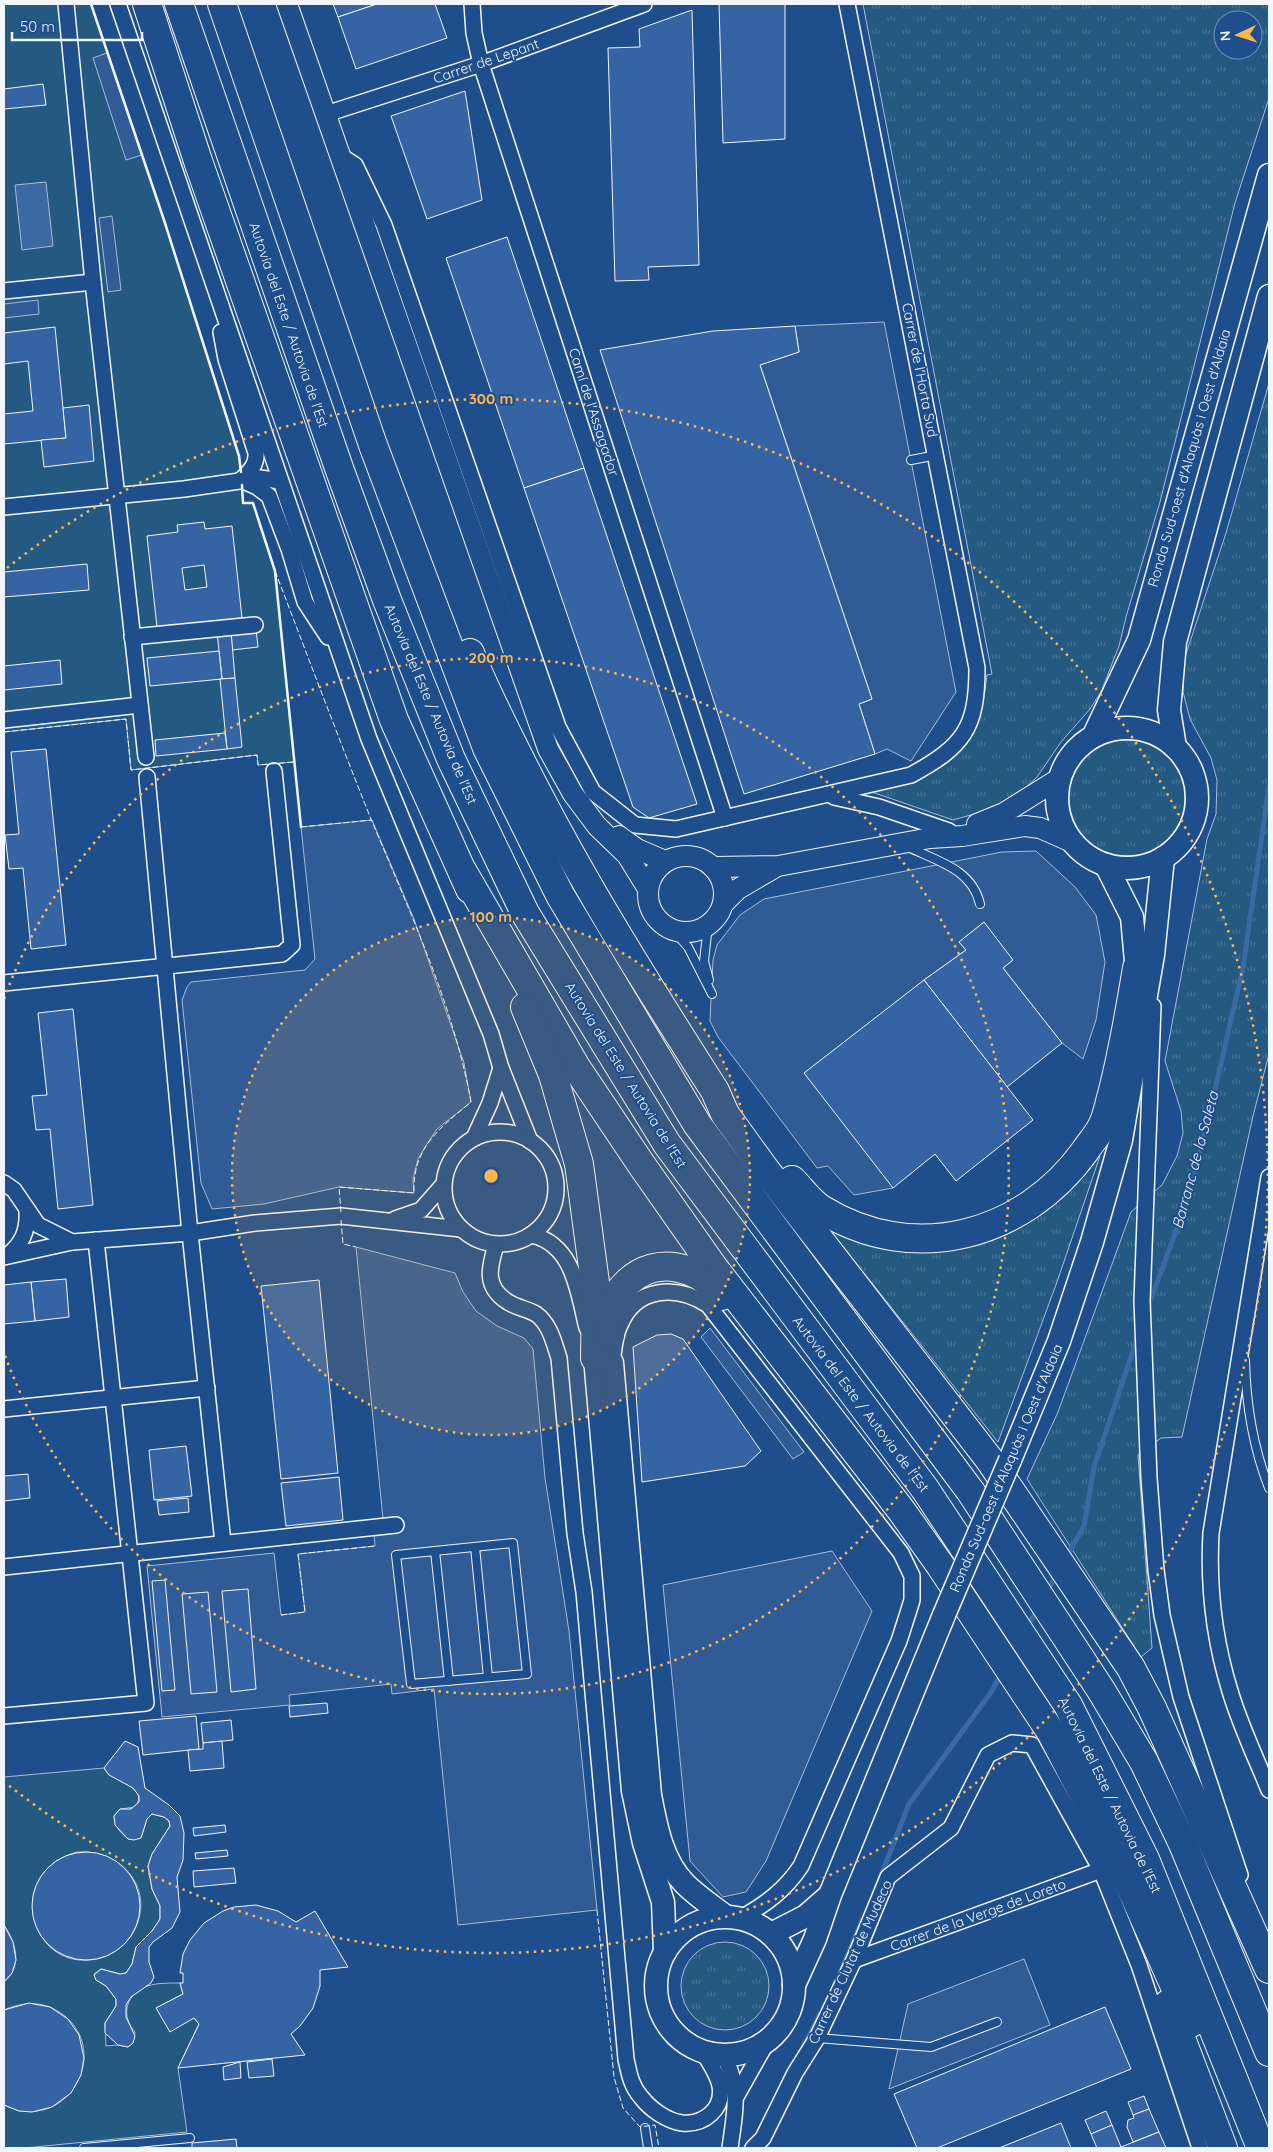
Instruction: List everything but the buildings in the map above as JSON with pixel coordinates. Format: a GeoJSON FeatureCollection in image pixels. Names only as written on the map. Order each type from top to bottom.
{"type":"FeatureCollection","features":[{"type":"Feature","properties":{"kind":"highway"},"geometry":{"type":"LineString","coordinates":[[146,4],[198,161],[394,720],[516,985],[552,1075],[579,1164],[604,1361]]}},
{"type":"Feature","properties":{"kind":"highway","name":"Autovía del Este / Autovia de l'Est"},"geometry":{"type":"LineString","coordinates":[[179,4],[336,459],[387,600],[451,759],[524,912],[667,1144],[925,1489],[951,1532],[1068,1705],[1145,1859],[1261,2148]]}},
{"type":"Feature","properties":{"kind":"highway"},"geometry":{"type":"LineString","coordinates":[[222,4],[330,314],[373,445],[487,748],[560,895],[698,1124],[971,1492],[1101,1690],[1144,1762],[1183,1844],[1269,2052]]}},
{"type":"Feature","properties":{"kind":"highway"},"geometry":{"type":"LineString","coordinates":[[330,314],[389,435],[439,576],[479,676],[541,801],[620,942],[715,1091],[725,1114],[764,1168],[1000,1459],[1131,1668],[1152,1708],[1269,1967]]}},
{"type":"Feature","properties":{"kind":"highway"},"geometry":{"type":"LineString","coordinates":[[463,872],[576,1067],[714,1268],[847,1440],[940,1565],[1041,1738],[1092,1810],[1154,1935],[1242,2148]]}},
{"type":"Feature","properties":{"kind":"highway"},"geometry":{"type":"LineString","coordinates":[[715,1091],[733,1108],[772,1160],[820,1208],[856,1226],[893,1238],[953,1237],[998,1224],[1041,1199],[1072,1168],[1103,1126],[1145,961]]}},
{"type":"Feature","properties":{"kind":"highway"},"geometry":{"type":"LineString","coordinates":[[604,1361],[610,1318],[613,1304],[619,1291],[638,1273],[652,1267],[666,1266],[691,1272],[702,1276],[715,1287],[820,1420],[847,1440]]}},
{"type":"Feature","properties":{"kind":"highway"},"geometry":{"type":"LineString","coordinates":[[1092,1810],[1223,2148]]}},
{"type":"Feature","properties":{"kind":"main road","name":"Ronda Sud-oest d'Alaquàs i Oest d'Aldaia"},"geometry":{"type":"LineString","coordinates":[[1094,735],[1139,640],[1269,175]]}},
{"type":"Feature","properties":{"kind":"main road"},"geometry":{"type":"LineString","coordinates":[[1175,747],[1169,710],[1174,642],[1269,296]]}},
{"type":"Feature","properties":{"kind":"main road"},"geometry":{"type":"LineString","coordinates":[[1115,728],[1136,728],[1157,735],[1175,747],[1188,764],[1195,784],[1196,806],[1191,826],[1179,844],[1163,858],[1145,866],[1125,868],[1106,865],[1087,856],[1072,842],[1061,823],[1056,800],[1060,778],[1067,760],[1079,746],[1094,735],[1115,728]]}},
{"type":"Feature","properties":{"kind":"main road","name":"Ronda Sud-oest d'Alaquàs i Oest d'Aldaia"},"geometry":{"type":"LineString","coordinates":[[794,1985],[815,1939],[830,1895],[944,1615],[1000,1459],[1059,1341],[1092,1242],[1122,1140],[1140,1027],[1145,961],[1163,858]]}},
{"type":"Feature","properties":{"kind":"main road","name":"Ronda Sud-oest d'Alaquàs i Oest d'Aldaia"},"geometry":{"type":"LineString","coordinates":[[1106,865],[1132,916],[1145,961]]}},
{"type":"Feature","properties":{"kind":"main road"},"geometry":{"type":"LineString","coordinates":[[604,1361],[650,1795],[654,1820],[661,1843],[673,1868],[685,1884],[733,1917],[757,1924],[771,1934],[783,1948],[792,1966],[794,1985],[791,2006],[783,2025],[768,2040],[755,2049],[740,2054],[713,2054],[688,2045],[672,2031],[661,2013],[656,1993],[657,1972],[665,1952],[676,1937],[690,1926],[707,1919],[733,1917]]}},
{"type":"Feature","properties":{"kind":"main road"},"geometry":{"type":"LineString","coordinates":[[604,1361],[634,1791],[644,1843],[663,1902],[665,1952]]}},
{"type":"Feature","properties":{"kind":"main road","name":"Ronda Sud-oest d'Alaquàs i Oest d'Aldaia"},"geometry":{"type":"LineString","coordinates":[[771,1934],[806,1916],[830,1895]]}},
{"type":"Feature","properties":{"kind":"street"},"geometry":{"type":"LineString","coordinates":[[66,4],[93,282],[146,757]]}},
{"type":"Feature","properties":{"kind":"street"},"geometry":{"type":"LineString","coordinates":[[118,4],[369,739],[491,1034],[501,1068],[530,1141]]}},
{"type":"Feature","properties":{"kind":"street"},"geometry":{"type":"LineString","coordinates":[[287,4],[548,749],[573,794],[596,826],[627,855],[648,889]]}},
{"type":"Feature","properties":{"kind":"street","name":"Camí de l'Assagador"},"geometry":{"type":"LineString","coordinates":[[472,4],[474,33],[481,64],[725,818]]}},
{"type":"Feature","properties":{"kind":"street","name":"Carrer de Lepant"},"geometry":{"type":"LineString","coordinates":[[326,114],[481,64],[644,4]]}},
{"type":"Feature","properties":{"kind":"street","name":"Carrer de l'Horta Sud"},"geometry":{"type":"LineString","coordinates":[[830,796],[911,776],[941,759],[964,735],[977,700],[977,668],[937,455],[847,4]]}},
{"type":"Feature","properties":{"kind":"street"},"geometry":{"type":"LineString","coordinates":[[340,156],[355,165],[384,225],[558,727],[593,792],[635,825],[676,829],[830,796],[879,807],[950,831]]}},
{"type":"Feature","properties":{"kind":"street"},"geometry":{"type":"LineString","coordinates":[[208,270],[226,358],[256,453],[256,460],[252,468],[241,480]]}},
{"type":"Feature","properties":{"kind":"street"},"geometry":{"type":"LineString","coordinates":[[4,291],[93,282]]}},
{"type":"Feature","properties":{"kind":"street"},"geometry":{"type":"LineString","coordinates":[[4,506],[260,478],[280,481]]}},
{"type":"Feature","properties":{"kind":"street"},"geometry":{"type":"LineString","coordinates":[[241,480],[257,487],[269,496],[289,549],[305,602],[318,624],[336,647]]}},
{"type":"Feature","properties":{"kind":"street"},"geometry":{"type":"LineString","coordinates":[[132,637],[256,625]]}},
{"type":"Feature","properties":{"kind":"street"},"geometry":{"type":"LineString","coordinates":[[4,720],[140,705]]}},
{"type":"Feature","properties":{"kind":"street"},"geometry":{"type":"LineString","coordinates":[[4,984],[282,954],[292,945],[274,771]]}},
{"type":"Feature","properties":{"kind":"street"},"geometry":{"type":"LineString","coordinates":[[146,777],[166,966],[190,1233],[223,1543]]}},
{"type":"Feature","properties":{"kind":"street"},"geometry":{"type":"LineString","coordinates":[[714,867],[778,866],[930,838],[985,822],[1004,813],[1060,778]]}},
{"type":"Feature","properties":{"kind":"street"},"geometry":{"type":"LineString","coordinates":[[573,794],[612,831],[637,849],[665,862]]}},
{"type":"Feature","properties":{"kind":"street"},"geometry":{"type":"LineString","coordinates":[[930,838],[962,836],[1026,826],[1040,828],[1072,842]]}},
{"type":"Feature","properties":{"kind":"street"},"geometry":{"type":"LineString","coordinates":[[677,856],[690,856],[702,859],[714,867],[721,878],[724,890],[723,904],[718,916],[708,925],[697,931],[685,933],[661,924],[653,914],[648,902],[650,878],[665,862],[677,856]]}},
{"type":"Feature","properties":{"kind":"street"},"geometry":{"type":"LineString","coordinates":[[723,904],[738,889],[778,866]]}},
{"type":"Feature","properties":{"kind":"street"},"geometry":{"type":"LineString","coordinates":[[1145,961],[1149,1131],[1142,1301],[1149,1478],[1156,1570],[1172,1664],[1269,1967]]}},
{"type":"Feature","properties":{"kind":"street"},"geometry":{"type":"LineString","coordinates":[[474,1138],[490,1103],[501,1068]]}},
{"type":"Feature","properties":{"kind":"street"},"geometry":{"type":"LineString","coordinates":[[488,1133],[517,1134],[530,1141],[544,1153],[553,1169],[556,1187],[554,1206],[550,1214],[532,1235],[516,1243],[496,1245],[472,1238],[460,1229],[451,1216],[445,1201],[443,1185],[448,1166],[458,1150],[474,1138],[488,1133]]}},
{"type":"Feature","properties":{"kind":"street"},"geometry":{"type":"LineString","coordinates":[[1269,1177],[1211,1533],[1208,1573],[1218,1646],[1230,1693],[1269,1790]]}},
{"type":"Feature","properties":{"kind":"street"},"geometry":{"type":"LineString","coordinates":[[4,1183],[18,1195],[27,1212],[38,1225],[72,1242]]}},
{"type":"Feature","properties":{"kind":"street"},"geometry":{"type":"LineString","coordinates":[[392,1220],[421,1210],[443,1185]]}},
{"type":"Feature","properties":{"kind":"street"},"geometry":{"type":"LineString","coordinates":[[5,1257],[16,1249],[24,1238],[27,1212]]}},
{"type":"Feature","properties":{"kind":"street"},"geometry":{"type":"LineString","coordinates":[[5,1257],[72,1242],[190,1233],[255,1223],[341,1216],[392,1220],[460,1229]]}},
{"type":"Feature","properties":{"kind":"street"},"geometry":{"type":"LineString","coordinates":[[532,1235],[546,1238],[558,1247],[567,1263],[604,1361]]}},
{"type":"Feature","properties":{"kind":"street"},"geometry":{"type":"LineString","coordinates":[[4,1716],[146,1703],[96,1240]]}},
{"type":"Feature","properties":{"kind":"street"},"geometry":{"type":"LineString","coordinates":[[496,1245],[488,1270],[494,1291],[508,1302],[537,1315],[552,1334],[558,1358],[574,1533],[584,1592],[626,2059],[630,2080],[640,2096],[651,2108],[666,2118],[682,2123],[700,2121],[714,2112],[718,2104],[720,2087],[713,2054]]}},
{"type":"Feature","properties":{"kind":"street"},"geometry":{"type":"LineString","coordinates":[[604,1361],[620,1323],[638,1301],[650,1295],[680,1292],[695,1296],[708,1305],[902,1553],[912,1576],[912,1600],[899,1641],[801,1866],[785,1888],[771,1901],[733,1917]]}},
{"type":"Feature","properties":{"kind":"street"},"geometry":{"type":"LineString","coordinates":[[4,1409],[207,1388]]}},
{"type":"Feature","properties":{"kind":"street"},"geometry":{"type":"LineString","coordinates":[[4,1567],[396,1525]]}},
{"type":"Feature","properties":{"kind":"street"},"geometry":{"type":"LineString","coordinates":[[1041,1738],[1101,1870],[1138,1965],[1200,2148]]}},
{"type":"Feature","properties":{"kind":"street","name":"Carrer de Ciutat de Mudeco"},"geometry":{"type":"LineString","coordinates":[[753,2148],[763,2138],[795,2073],[817,2038],[854,1960],[888,1877],[951,1828],[988,1755],[1012,1743],[1041,1738]]}},
{"type":"Feature","properties":{"kind":"street","name":"Carrer de la Verge de Loreto"},"geometry":{"type":"LineString","coordinates":[[854,1960],[1101,1870]]}},
{"type":"Feature","properties":{"kind":"street"},"geometry":{"type":"LineString","coordinates":[[737,2095],[768,2040]]}},
{"type":"Feature","properties":{"kind":"street"},"geometry":{"type":"LineString","coordinates":[[713,2054],[733,2075],[737,2095],[730,2148]]}},
{"type":"Feature","properties":{"kind":"lane"},"geometry":{"type":"LineString","coordinates":[[911,460],[937,455]]}},
{"type":"Feature","properties":{"kind":"lane"},"geometry":{"type":"LineString","coordinates":[[902,844],[961,871],[977,892],[980,904]]}},
{"type":"Feature","properties":{"kind":"lane"},"geometry":{"type":"LineString","coordinates":[[673,930],[688,947],[712,994],[704,961],[708,925]]}},
{"type":"Feature","properties":{"kind":"lane"},"geometry":{"type":"LineString","coordinates":[[1257,1251],[1269,1230]]}},
{"type":"Feature","properties":{"kind":"lane"},"geometry":{"type":"LineString","coordinates":[[1245,1326],[1249,1415],[1258,1454],[1269,1488]]}},
{"type":"Feature","properties":{"kind":"lane"},"geometry":{"type":"LineString","coordinates":[[513,1543],[527,1674],[411,1684],[396,1555],[475,1547],[513,1543]]}},
{"type":"Feature","properties":{"kind":"lane"},"geometry":{"type":"LineString","coordinates":[[475,1547],[488,1677]]}},
{"type":"Feature","properties":{"kind":"lane"},"geometry":{"type":"LineString","coordinates":[[436,1551],[449,1681]]}},
{"type":"Feature","properties":{"kind":"lane"},"geometry":{"type":"LineString","coordinates":[[817,2038],[931,2047],[997,2022]]}},
{"type":"Feature","properties":{"kind":"lane"},"geometry":{"type":"LineString","coordinates":[[646,2128],[648,2148]]}},
{"type":"Feature","properties":{"kind":"lane"},"geometry":{"type":"LineString","coordinates":[[84,2148],[190,2138]]}},
{"type":"Feature","properties":{"kind":"green space"},"geometry":{"type":"Polygon","coordinates":[[[4,4],[91,4],[164,220],[239,456],[243,503],[253,503],[275,571],[294,762],[258,765],[257,755],[131,770],[126,719],[4,732],[4,4]]]}},
{"type":"Feature","properties":{"kind":"green space"},"geometry":{"type":"Polygon","coordinates":[[[863,4],[1269,4],[1269,98],[1235,203],[1160,502],[1119,646],[1101,692],[1090,709],[1061,742],[1037,777],[1018,795],[995,808],[953,820],[869,791],[918,778],[937,769],[953,758],[966,744],[975,726],[982,703],[987,675],[992,674],[863,4]]]}},
{"type":"Feature","properties":{"kind":"green space"},"geometry":{"type":"Polygon","coordinates":[[[1269,383],[1269,1054],[1253,1116],[1182,1437],[1161,1438],[1138,1455],[1152,1648],[1141,1657],[1027,1479],[1058,1412],[1131,1212],[1162,1185],[1177,1156],[1183,1133],[1181,1111],[1165,1061],[1207,839],[1216,814],[1217,780],[1211,758],[1190,719],[1183,692],[1184,660],[1226,533],[1269,383]]]}},
{"type":"Feature","properties":{"kind":"green space"},"geometry":{"type":"Polygon","coordinates":[[[1127,740],[1149,744],[1168,757],[1181,776],[1185,798],[1181,820],[1168,839],[1149,852],[1127,856],[1105,852],[1086,839],[1073,820],[1069,798],[1073,776],[1086,757],[1105,744],[1127,740]]]}},
{"type":"Feature","properties":{"kind":"green space"},"geometry":{"type":"Polygon","coordinates":[[[1100,1156],[1057,1282],[998,1442],[826,1225],[1010,1230],[1042,1213],[1081,1179],[1100,1156]]]}},
{"type":"Feature","properties":{"kind":"green space"},"geometry":{"type":"Polygon","coordinates":[[[104,1768],[108,1773],[134,1789],[138,1794],[139,1800],[135,1807],[120,1809],[114,1816],[118,1829],[128,1839],[141,1838],[147,1819],[152,1814],[164,1817],[169,1821],[170,1826],[152,1854],[148,1866],[152,1889],[160,1906],[160,1919],[152,1931],[136,1947],[132,1964],[126,1973],[120,1974],[101,1969],[94,1974],[96,1980],[106,1986],[116,1999],[116,2006],[105,2023],[106,2046],[118,2045],[128,2047],[133,2043],[135,2032],[127,2016],[127,2009],[133,1995],[147,1986],[180,1983],[183,1994],[156,2008],[194,2018],[199,2024],[178,2068],[187,2132],[24,2148],[4,2148],[4,2105],[28,2111],[49,2108],[66,2097],[78,2080],[84,2061],[82,2041],[72,2023],[52,2008],[40,2004],[28,2004],[4,2010],[4,1982],[14,1969],[16,1954],[12,1939],[4,1925],[4,1777],[104,1768]],[[77,1852],[54,1863],[39,1880],[33,1899],[34,1920],[42,1938],[57,1952],[77,1960],[101,1958],[115,1951],[133,1933],[139,1917],[141,1902],[138,1888],[131,1875],[121,1865],[108,1857],[93,1853],[77,1852]]]}},
{"type":"Feature","properties":{"kind":"green space"},"geometry":{"type":"Polygon","coordinates":[[[725,1942],[742,1945],[750,1949],[762,1961],[766,1969],[769,1986],[766,2003],[762,2011],[750,2023],[742,2027],[725,2030],[708,2027],[700,2023],[688,2011],[684,2003],[681,1986],[684,1969],[688,1961],[700,1949],[708,1945],[725,1942]]]}},
{"type":"Feature","properties":{"kind":"shaded area"},"geometry":{"type":"Polygon","coordinates":[[[107,53],[142,155],[126,160],[93,58],[107,53]]]}},
{"type":"Feature","properties":{"kind":"shaded area"},"geometry":{"type":"Polygon","coordinates":[[[46,182],[53,246],[22,250],[15,185],[46,182]]]}},
{"type":"Feature","properties":{"kind":"shaded area"},"geometry":{"type":"Polygon","coordinates":[[[112,216],[121,290],[108,292],[99,218],[112,216]]]}},
{"type":"Feature","properties":{"kind":"shaded area"},"geometry":{"type":"Polygon","coordinates":[[[38,300],[39,314],[4,318],[4,304],[38,300]]]}},
{"type":"Feature","properties":{"kind":"shaded area"},"geometry":{"type":"Polygon","coordinates":[[[884,322],[956,692],[911,761],[887,749],[875,754],[859,704],[872,699],[760,365],[799,352],[795,326],[884,322]]]}},
{"type":"Feature","properties":{"kind":"shaded area"},"geometry":{"type":"Polygon","coordinates":[[[372,820],[414,919],[464,1063],[471,1102],[437,1129],[427,1144],[418,1159],[413,1179],[414,1193],[339,1187],[264,1204],[212,1209],[201,1183],[182,1000],[187,987],[191,982],[305,970],[315,959],[301,827],[372,820]]]}},
{"type":"Feature","properties":{"kind":"shaded area"},"geometry":{"type":"Polygon","coordinates":[[[1036,851],[1075,887],[1096,915],[1105,962],[1096,1020],[1083,1059],[1062,1043],[1003,968],[1013,960],[983,923],[959,942],[966,950],[924,980],[893,1188],[854,1195],[828,1166],[817,1168],[718,1037],[710,1021],[713,960],[717,945],[740,915],[764,899],[1002,852],[1036,851]]]}},
{"type":"Feature","properties":{"kind":"shaded area"},"geometry":{"type":"Polygon","coordinates":[[[356,1247],[455,1273],[463,1292],[476,1311],[497,1326],[524,1338],[533,1349],[545,1478],[569,1631],[597,1910],[458,1925],[434,1689],[392,1694],[391,1684],[289,1695],[290,1705],[162,1717],[147,1566],[274,1553],[281,1615],[305,1612],[298,1554],[375,1546],[373,1521],[383,1519],[356,1247]]]}},
{"type":"Feature","properties":{"kind":"shaded area"},"geometry":{"type":"Polygon","coordinates":[[[710,1328],[804,1452],[793,1459],[701,1337],[710,1328]]]}},
{"type":"Feature","properties":{"kind":"shaded area"},"geometry":{"type":"Polygon","coordinates":[[[832,1551],[872,1611],[766,1861],[746,1892],[723,1897],[690,1861],[663,1585],[832,1551]]]}},
{"type":"Feature","properties":{"kind":"shaded area"},"geometry":{"type":"Polygon","coordinates":[[[1024,1959],[1050,2025],[889,2089],[908,2004],[1024,1959]]]}},
{"type":"Feature","properties":{"kind":"waterway","name":"Barranc de la Saleta"},"geometry":{"type":"LineString","coordinates":[[1147,1310],[1186,1204],[1208,1120],[1243,968],[1269,786]]}},
{"type":"Feature","properties":{"kind":"waterway","name":"Barranc de la Saleta"},"geometry":{"type":"LineString","coordinates":[[1066,1558],[1084,1526],[1094,1467],[1138,1336]]}},
{"type":"Feature","properties":{"kind":"waterway"},"geometry":{"type":"LineString","coordinates":[[1046,1593],[1057,1574]]}},
{"type":"Feature","properties":{"kind":"waterway"},"geometry":{"type":"LineString","coordinates":[[1027,1628],[1037,1609]]}},
{"type":"Feature","properties":{"kind":"waterway"},"geometry":{"type":"LineString","coordinates":[[880,1878],[909,1804],[992,1691],[1002,1672]]}},
{"type":"Feature","properties":{"kind":"waterway"},"geometry":{"type":"LineString","coordinates":[[841,1971],[863,1918]]}},
{"type":"Feature","properties":{"kind":"waterway"},"geometry":{"type":"LineString","coordinates":[[802,2049],[820,2014]]}},
{"type":"Feature","properties":{"kind":"waterway"},"geometry":{"type":"LineString","coordinates":[[766,2148],[769,2139]]}},
{"type":"Feature","properties":{"kind":"fence"},"geometry":{"type":"LineString","coordinates":[[275,571],[441,993],[463,1065],[471,1102],[439,1130],[423,1151],[418,1163],[414,1193],[339,1187],[341,1212]]}},
{"type":"Feature","properties":{"kind":"fence"},"geometry":{"type":"LineString","coordinates":[[4,732],[126,719],[131,770],[257,755],[258,765],[294,762]]}},
{"type":"Feature","properties":{"kind":"fence"},"geometry":{"type":"LineString","coordinates":[[301,827],[372,820]]}},
{"type":"Feature","properties":{"kind":"fence"},"geometry":{"type":"LineString","coordinates":[[341,1220],[343,1244],[356,1247]]}},
{"type":"Feature","properties":{"kind":"fence"},"geometry":{"type":"LineString","coordinates":[[281,1615],[305,1612],[298,1554],[375,1546]]}},
{"type":"Feature","properties":{"kind":"fence"},"geometry":{"type":"LineString","coordinates":[[597,1910],[614,2077],[623,2108],[640,2127],[655,2125],[659,2148]]}},
{"type":"Feature","properties":{"kind":"wall"},"geometry":{"type":"LineString","coordinates":[[91,4],[164,220],[239,456],[241,472]]}},
{"type":"Feature","properties":{"kind":"wall"},"geometry":{"type":"LineString","coordinates":[[242,485],[243,503],[253,503],[275,571],[301,827]]}}]}
